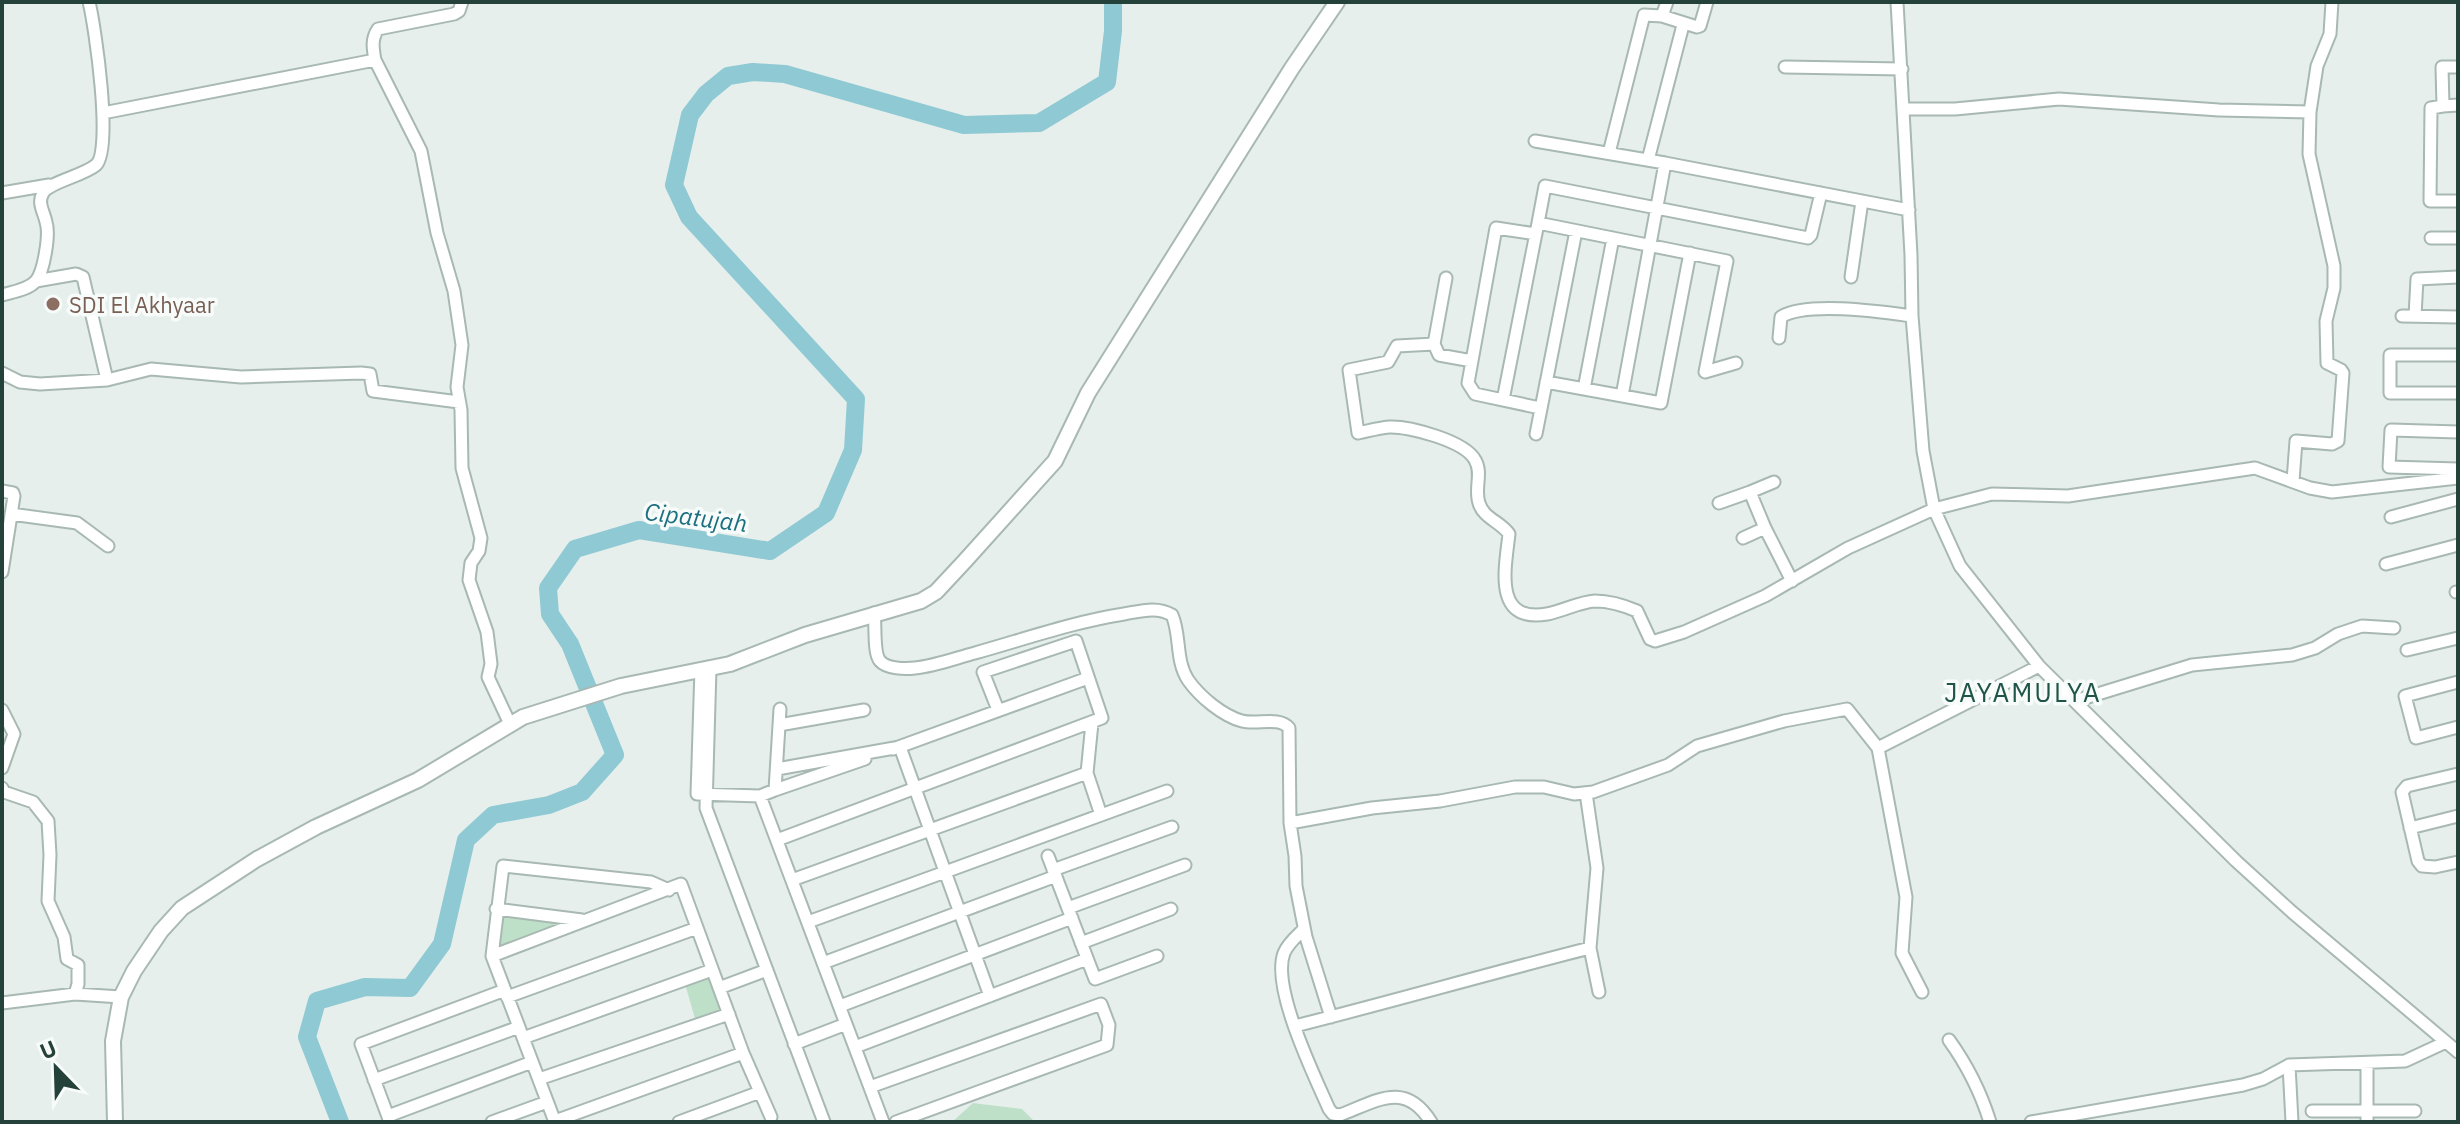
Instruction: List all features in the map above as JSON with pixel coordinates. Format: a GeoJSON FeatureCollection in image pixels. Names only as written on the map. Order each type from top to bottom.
{"type":"FeatureCollection","features":[{"type":"Feature","properties":{"kind":"street"},"geometry":{"type":"LineString","coordinates":[[2,193],[71,179],[100,161],[103,113],[96,36],[89,2]]}},
{"type":"Feature","properties":{"kind":"street"},"geometry":{"type":"LineString","coordinates":[[462,2],[459,11],[454,14],[378,29],[373,45],[375,60],[416,137],[426,169],[437,233],[454,291],[462,345],[457,387],[462,468],[481,538],[479,551],[471,563],[469,580],[487,632],[491,664],[488,677],[510,724]]}},
{"type":"Feature","properties":{"kind":"street"},"geometry":{"type":"LineString","coordinates":[[115,1122],[112,1057],[121,997],[134,971],[161,931],[182,908],[257,859],[316,827],[418,780],[523,717],[621,686],[750,658],[778,645],[874,613],[921,601],[936,592],[1002,523],[1055,461],[1088,393],[1292,68],[1337,2]]}},
{"type":"Feature","properties":{"kind":"street"},"geometry":{"type":"LineString","coordinates":[[1662,16],[1667,2]]}},
{"type":"Feature","properties":{"kind":"street"},"geometry":{"type":"LineString","coordinates":[[1609,153],[1644,15],[1662,16],[1683,25],[1700,26],[1707,2]]}},
{"type":"Feature","properties":{"kind":"street"},"geometry":{"type":"LineString","coordinates":[[1897,2],[1912,316],[1923,451],[1934,509],[1960,566],[2039,666],[2236,861],[2458,1052]]}},
{"type":"Feature","properties":{"kind":"street"},"geometry":{"type":"LineString","coordinates":[[2293,481],[2296,441],[2332,444],[2338,441],[2343,373],[2327,363],[2326,321],[2334,288],[2334,266],[2309,154],[2310,112],[2317,66],[2330,34],[2332,2]]}},
{"type":"Feature","properties":{"kind":"street"},"geometry":{"type":"LineString","coordinates":[[1648,160],[1683,25]]}},
{"type":"Feature","properties":{"kind":"street"},"geometry":{"type":"LineString","coordinates":[[103,113],[375,60]]}},
{"type":"Feature","properties":{"kind":"street"},"geometry":{"type":"LineString","coordinates":[[1785,67],[1902,69]]}},
{"type":"Feature","properties":{"kind":"street"},"geometry":{"type":"LineString","coordinates":[[2443,106],[2442,67],[2458,67]]}},
{"type":"Feature","properties":{"kind":"street"},"geometry":{"type":"LineString","coordinates":[[1903,109],[1955,109],[2059,99],[2219,110],[2310,112]]}},
{"type":"Feature","properties":{"kind":"street"},"geometry":{"type":"LineString","coordinates":[[2458,105],[2431,108],[2430,201],[2458,201]]}},
{"type":"Feature","properties":{"kind":"street"},"geometry":{"type":"LineString","coordinates":[[1535,141],[1909,210]]}},
{"type":"Feature","properties":{"kind":"street"},"geometry":{"type":"LineString","coordinates":[[1622,396],[1665,163]]}},
{"type":"Feature","properties":{"kind":"street"},"geometry":{"type":"LineString","coordinates":[[36,281],[46,252],[48,226],[40,203],[49,185]]}},
{"type":"Feature","properties":{"kind":"street"},"geometry":{"type":"LineString","coordinates":[[1503,400],[1545,186],[1808,238],[1821,193]]}},
{"type":"Feature","properties":{"kind":"street"},"geometry":{"type":"LineString","coordinates":[[1851,277],[1862,201]]}},
{"type":"Feature","properties":{"kind":"street"},"geometry":{"type":"LineString","coordinates":[[1540,408],[1475,394],[1468,383],[1496,228],[1576,231],[1727,261],[1705,372],[1736,363]]}},
{"type":"Feature","properties":{"kind":"street"},"geometry":{"type":"LineString","coordinates":[[1536,434],[1576,231]]}},
{"type":"Feature","properties":{"kind":"street"},"geometry":{"type":"LineString","coordinates":[[1584,389],[1613,238]]}},
{"type":"Feature","properties":{"kind":"street"},"geometry":{"type":"LineString","coordinates":[[2431,238],[2458,238]]}},
{"type":"Feature","properties":{"kind":"street"},"geometry":{"type":"LineString","coordinates":[[1546,382],[1661,403],[1690,253]]}},
{"type":"Feature","properties":{"kind":"street"},"geometry":{"type":"LineString","coordinates":[[2,295],[23,289],[36,281],[76,274],[83,277],[107,380]]}},
{"type":"Feature","properties":{"kind":"street"},"geometry":{"type":"LineString","coordinates":[[2415,316],[2417,279],[2458,277]]}},
{"type":"Feature","properties":{"kind":"street"},"geometry":{"type":"LineString","coordinates":[[1446,278],[1434,344],[1439,355],[1472,361]]}},
{"type":"Feature","properties":{"kind":"street"},"geometry":{"type":"LineString","coordinates":[[1779,338],[1781,317],[1795,312],[1837,309],[1912,316]]}},
{"type":"Feature","properties":{"kind":"street"},"geometry":{"type":"LineString","coordinates":[[2402,316],[2458,317]]}},
{"type":"Feature","properties":{"kind":"street"},"geometry":{"type":"LineString","coordinates":[[1434,344],[1397,346],[1388,362],[1349,370],[1358,433],[1390,427],[1408,429],[1435,436],[1466,450],[1474,458],[1479,469],[1478,503],[1486,515],[1509,534],[1507,599],[1513,609],[1521,613],[1545,614],[1592,601],[1620,603],[1637,611],[1650,639],[1655,641],[1684,632],[1765,596],[1848,548],[1934,509],[1992,494],[2068,496],[2245,468],[2265,469],[2310,488],[2332,492],[2458,478]]}},
{"type":"Feature","properties":{"kind":"street"},"geometry":{"type":"LineString","coordinates":[[2458,355],[2390,355],[2390,393],[2458,393]]}},
{"type":"Feature","properties":{"kind":"street"},"geometry":{"type":"LineString","coordinates":[[2,373],[20,382],[40,384],[107,380],[151,369],[241,377],[361,373],[370,374],[373,391],[459,402]]}},
{"type":"Feature","properties":{"kind":"street"},"geometry":{"type":"LineString","coordinates":[[2458,432],[2391,430],[2389,467],[2458,469]]}},
{"type":"Feature","properties":{"kind":"street"},"geometry":{"type":"LineString","coordinates":[[1719,503],[1774,482]]}},
{"type":"Feature","properties":{"kind":"street"},"geometry":{"type":"LineString","coordinates":[[2,491],[13,493],[2,572]]}},
{"type":"Feature","properties":{"kind":"street"},"geometry":{"type":"LineString","coordinates":[[1750,492],[1792,581]]}},
{"type":"Feature","properties":{"kind":"street"},"geometry":{"type":"LineString","coordinates":[[2391,517],[2458,499]]}},
{"type":"Feature","properties":{"kind":"street"},"geometry":{"type":"LineString","coordinates":[[11,514],[77,523],[108,546]]}},
{"type":"Feature","properties":{"kind":"street"},"geometry":{"type":"LineString","coordinates":[[1743,538],[1765,528]]}},
{"type":"Feature","properties":{"kind":"street"},"geometry":{"type":"LineString","coordinates":[[2386,564],[2458,545]]}},
{"type":"Feature","properties":{"kind":"street"},"geometry":{"type":"LineString","coordinates":[[874,613],[877,632],[874,645],[878,659],[887,666],[917,668],[1084,621],[1155,609],[1168,612],[1175,619],[1177,647],[1188,680],[1213,706],[1239,721],[1282,722],[1289,728],[1290,823],[1296,886],[1304,929],[1331,1017]]}},
{"type":"Feature","properties":{"kind":"street"},"geometry":{"type":"LineString","coordinates":[[2075,701],[2192,665],[2292,655],[2362,626],[2394,628]]}},
{"type":"Feature","properties":{"kind":"street"},"geometry":{"type":"LineString","coordinates":[[2407,650],[2458,638]]}},
{"type":"Feature","properties":{"kind":"street"},"geometry":{"type":"LineString","coordinates":[[777,840],[1102,718],[1076,641],[983,672],[998,710]]}},
{"type":"Feature","properties":{"kind":"street"},"geometry":{"type":"LineString","coordinates":[[1878,748],[2039,666]]}},
{"type":"Feature","properties":{"kind":"street"},"geometry":{"type":"LineString","coordinates":[[705,669],[706,808],[824,1122]]}},
{"type":"Feature","properties":{"kind":"street"},"geometry":{"type":"LineString","coordinates":[[706,794],[760,796],[1088,678]]}},
{"type":"Feature","properties":{"kind":"street"},"geometry":{"type":"LineString","coordinates":[[2458,682],[2405,696],[2416,738],[2458,727]]}},
{"type":"Feature","properties":{"kind":"street"},"geometry":{"type":"LineString","coordinates":[[1290,823],[1515,787],[1544,787],[1574,794],[1586,793],[1668,765],[1697,746],[1843,708],[1852,713],[1878,748],[1906,897],[1902,953],[1922,992]]}},
{"type":"Feature","properties":{"kind":"street"},"geometry":{"type":"LineString","coordinates":[[775,790],[780,709]]}},
{"type":"Feature","properties":{"kind":"street"},"geometry":{"type":"LineString","coordinates":[[2,710],[14,734],[2,768]]}},
{"type":"Feature","properties":{"kind":"street"},"geometry":{"type":"LineString","coordinates":[[779,725],[864,710]]}},
{"type":"Feature","properties":{"kind":"street"},"geometry":{"type":"LineString","coordinates":[[1092,723],[1087,773],[1101,815]]}},
{"type":"Feature","properties":{"kind":"street"},"geometry":{"type":"LineString","coordinates":[[777,769],[900,747]]}},
{"type":"Feature","properties":{"kind":"street"},"geometry":{"type":"LineString","coordinates":[[900,747],[990,996]]}},
{"type":"Feature","properties":{"kind":"street"},"geometry":{"type":"LineString","coordinates":[[792,880],[1087,773]]}},
{"type":"Feature","properties":{"kind":"street"},"geometry":{"type":"LineString","coordinates":[[2458,774],[2404,787],[2402,792],[2418,861],[2422,866],[2435,867],[2458,862]]}},
{"type":"Feature","properties":{"kind":"street"},"geometry":{"type":"LineString","coordinates":[[2,788],[4,792],[33,802],[48,821],[48,901],[64,937],[67,959],[78,965],[75,994]]}},
{"type":"Feature","properties":{"kind":"street"},"geometry":{"type":"LineString","coordinates":[[808,922],[1167,791]]}},
{"type":"Feature","properties":{"kind":"street"},"geometry":{"type":"LineString","coordinates":[[1586,793],[1597,868],[1590,948],[1599,992]]}},
{"type":"Feature","properties":{"kind":"street"},"geometry":{"type":"LineString","coordinates":[[760,796],[883,1122]]}},
{"type":"Feature","properties":{"kind":"street"},"geometry":{"type":"LineString","coordinates":[[2410,828],[2458,816]]}},
{"type":"Feature","properties":{"kind":"street"},"geometry":{"type":"LineString","coordinates":[[823,963],[958,913],[1172,827]]}},
{"type":"Feature","properties":{"kind":"street"},"geometry":{"type":"LineString","coordinates":[[1048,856],[1095,979],[1157,956]]}},
{"type":"Feature","properties":{"kind":"street"},"geometry":{"type":"LineString","coordinates":[[840,1006],[974,955],[1185,865]]}},
{"type":"Feature","properties":{"kind":"street"},"geometry":{"type":"LineString","coordinates":[[675,887],[503,866],[492,956],[547,1102],[555,1121],[743,1053]]}},
{"type":"Feature","properties":{"kind":"street"},"geometry":{"type":"LineString","coordinates":[[492,956],[675,887]]}},
{"type":"Feature","properties":{"kind":"street"},"geometry":{"type":"LineString","coordinates":[[675,887],[697,928],[743,1053],[771,1117]]}},
{"type":"Feature","properties":{"kind":"street"},"geometry":{"type":"LineString","coordinates":[[496,909],[585,921]]}},
{"type":"Feature","properties":{"kind":"street"},"geometry":{"type":"LineString","coordinates":[[1081,943],[1171,909]]}},
{"type":"Feature","properties":{"kind":"street"},"geometry":{"type":"LineString","coordinates":[[532,1062],[389,1119],[361,1044],[697,928]]}},
{"type":"Feature","properties":{"kind":"street"},"geometry":{"type":"LineString","coordinates":[[1304,929],[1290,942],[1281,964],[1283,986],[1295,1026],[1333,1114],[1340,1115],[1401,1096],[1420,1106],[1431,1122]]}},
{"type":"Feature","properties":{"kind":"street"},"geometry":{"type":"LineString","coordinates":[[1295,1026],[1590,948]]}},
{"type":"Feature","properties":{"kind":"street"},"geometry":{"type":"LineString","coordinates":[[855,1047],[1087,959]]}},
{"type":"Feature","properties":{"kind":"street"},"geometry":{"type":"LineString","coordinates":[[374,1080],[712,970]]}},
{"type":"Feature","properties":{"kind":"street"},"geometry":{"type":"LineString","coordinates":[[719,988],[767,970]]}},
{"type":"Feature","properties":{"kind":"street"},"geometry":{"type":"LineString","coordinates":[[2,1003],[75,994],[121,997]]}},
{"type":"Feature","properties":{"kind":"street"},"geometry":{"type":"LineString","coordinates":[[870,1087],[1101,1004],[1109,1025],[1107,1045],[896,1122]]}},
{"type":"Feature","properties":{"kind":"street"},"geometry":{"type":"LineString","coordinates":[[539,1079],[729,1014]]}},
{"type":"Feature","properties":{"kind":"street"},"geometry":{"type":"LineString","coordinates":[[794,1044],[846,1024]]}},
{"type":"Feature","properties":{"kind":"street"},"geometry":{"type":"LineString","coordinates":[[1949,1040],[1962,1058],[1983,1100],[1990,1122]]}},
{"type":"Feature","properties":{"kind":"street"},"geometry":{"type":"LineString","coordinates":[[2031,1122],[2099,1116],[2243,1085],[2263,1079],[2289,1065],[2412,1059],[2446,1042]]}},
{"type":"Feature","properties":{"kind":"street"},"geometry":{"type":"LineString","coordinates":[[2367,1063],[2367,1116]]}},
{"type":"Feature","properties":{"kind":"street"},"geometry":{"type":"LineString","coordinates":[[2289,1065],[2291,1116]]}},
{"type":"Feature","properties":{"kind":"street"},"geometry":{"type":"LineString","coordinates":[[679,1122],[760,1092]]}},
{"type":"Feature","properties":{"kind":"street"},"geometry":{"type":"LineString","coordinates":[[492,1122],[547,1102]]}},
{"type":"Feature","properties":{"kind":"street"},"geometry":{"type":"LineString","coordinates":[[2291,1116],[2298,1110],[2298,1122]]}},
{"type":"Feature","properties":{"kind":"street"},"geometry":{"type":"LineString","coordinates":[[2312,1111],[2367,1116],[2415,1111]]}},
{"type":"Feature","properties":{"kind":"green space"},"geometry":{"type":"Polygon","coordinates":[[[498,911],[577,922],[494,953],[498,911]]]}},
{"type":"Feature","properties":{"kind":"green space"},"geometry":{"type":"Polygon","coordinates":[[[711,974],[724,1012],[696,1022],[685,984],[711,974]]]}},
{"type":"Feature","properties":{"kind":"green space"},"geometry":{"type":"Polygon","coordinates":[[[973,1103],[1022,1109],[1034,1121],[952,1122],[973,1103]]]}},
{"type":"Feature","properties":{"kind":"waterway","name":"Cipatujah"},"geometry":{"type":"LineString","coordinates":[[340,1122],[307,1037],[317,1001],[365,987],[410,988],[442,944],[466,840],[493,815],[549,805],[582,792],[615,755],[570,644],[550,614],[548,588],[575,549],[639,530],[770,551],[826,513],[853,450],[856,399],[689,217],[674,185],[690,115],[706,94],[728,76],[753,72],[785,74],[964,125],[1039,123],[1107,82],[1113,2]]}},
{"type":"Feature","properties":{"kind":"place","name":"SDI El Akhyaar"},"geometry":{"type":"Point","coordinates":[53,304]}},
{"type":"Feature","properties":{"kind":"district","name":"JAYAMULYA"},"geometry":{"type":"Point","coordinates":[2023,692]}}]}
